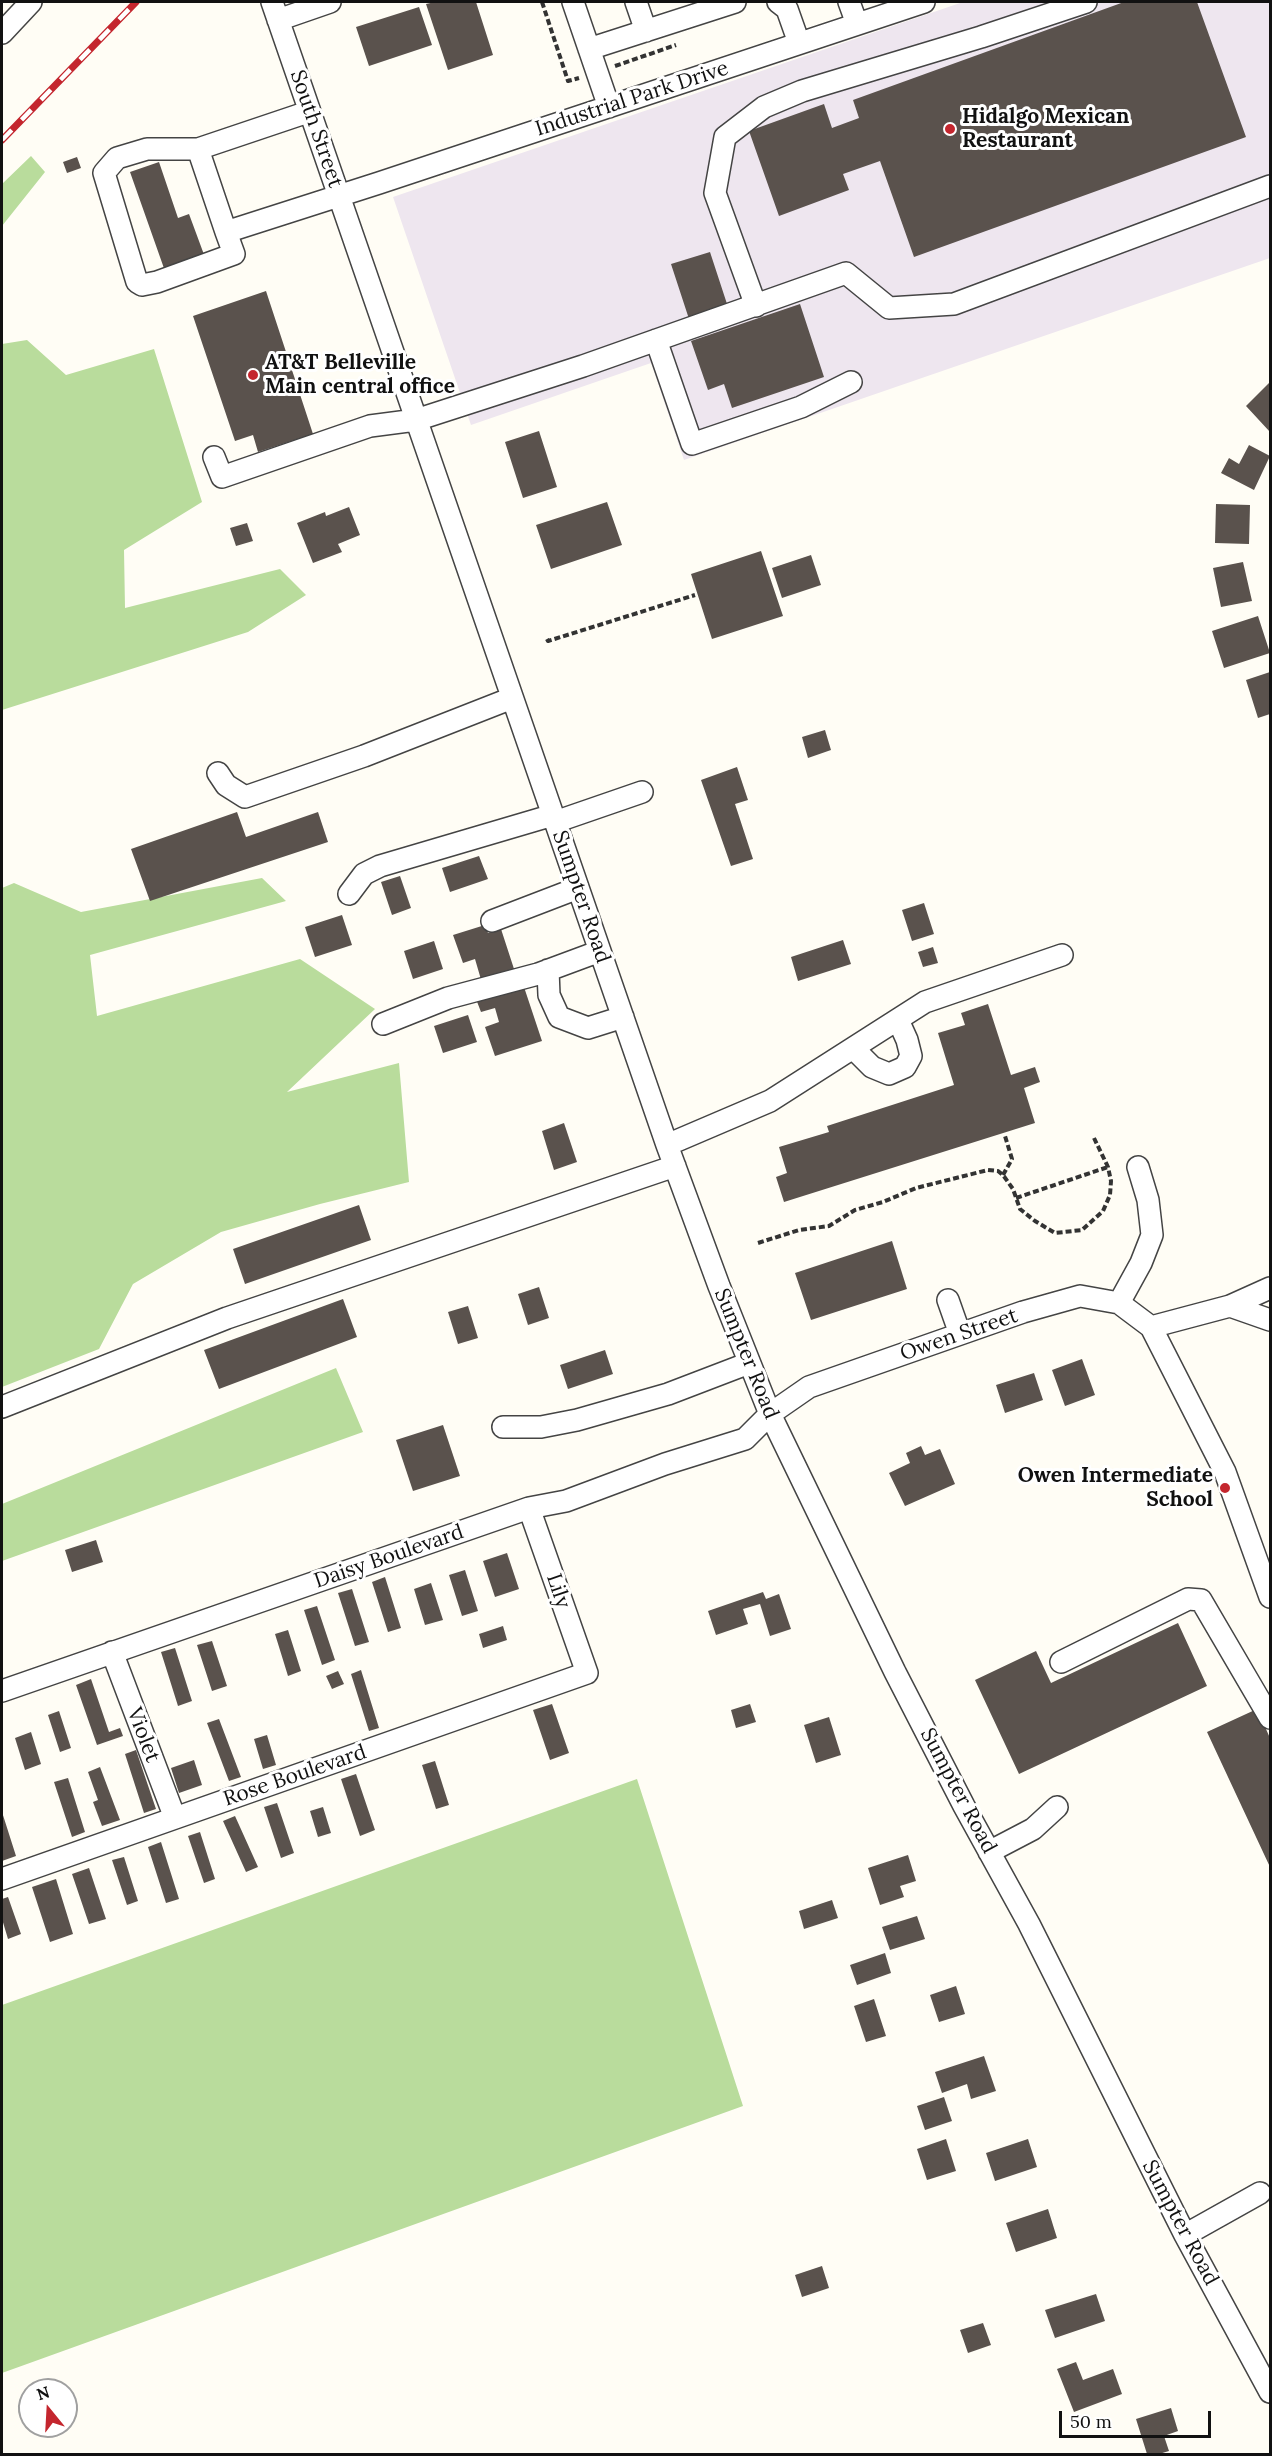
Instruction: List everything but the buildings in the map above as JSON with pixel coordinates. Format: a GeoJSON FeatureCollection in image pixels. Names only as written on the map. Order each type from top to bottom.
{"type":"FeatureCollection","features":[{"type":"Feature","properties":{"kind":"street"},"geometry":{"type":"LineString","coordinates":[[2,33],[31,2]]}},
{"type":"Feature","properties":{"kind":"street"},"geometry":{"type":"LineString","coordinates":[[275,11],[330,2]]}},
{"type":"Feature","properties":{"kind":"street"},"geometry":{"type":"LineString","coordinates":[[573,2],[609,106]]}},
{"type":"Feature","properties":{"kind":"street"},"geometry":{"type":"LineString","coordinates":[[636,2],[646,31]]}},
{"type":"Feature","properties":{"kind":"street"},"geometry":{"type":"LineString","coordinates":[[589,49],[735,2]]}},
{"type":"Feature","properties":{"kind":"street"},"geometry":{"type":"LineString","coordinates":[[778,2],[787,9],[799,43]]}},
{"type":"Feature","properties":{"kind":"street"},"geometry":{"type":"LineString","coordinates":[[849,2],[857,24]]}},
{"type":"Feature","properties":{"kind":"street","name":"Industrial Park Drive"},"geometry":{"type":"LineString","coordinates":[[226,232],[924,2]]}},
{"type":"Feature","properties":{"kind":"street"},"geometry":{"type":"LineString","coordinates":[[756,306],[715,193],[725,137],[764,107],[802,91],[981,38],[1086,2]]}},
{"type":"Feature","properties":{"kind":"street","name":"South Street"},"geometry":{"type":"LineString","coordinates":[[275,11],[308,112],[360,256]]}},
{"type":"Feature","properties":{"kind":"street"},"geometry":{"type":"LineString","coordinates":[[198,149],[234,254],[157,282],[142,285],[137,282],[105,174],[117,158],[147,149],[198,149],[308,112]]}},
{"type":"Feature","properties":{"kind":"street"},"geometry":{"type":"LineString","coordinates":[[214,457],[222,477],[370,426],[416,420],[756,306],[846,273],[889,308],[954,304],[1270,186]]}},
{"type":"Feature","properties":{"kind":"street","name":"Sumpter Road"},"geometry":{"type":"LineString","coordinates":[[360,256],[667,1145],[770,1414],[896,1672],[1029,1924],[1185,2235],[1270,2392]]}},
{"type":"Feature","properties":{"kind":"street"},"geometry":{"type":"LineString","coordinates":[[656,340],[692,444],[801,406],[850,382]]}},
{"type":"Feature","properties":{"kind":"street"},"geometry":{"type":"LineString","coordinates":[[218,773],[226,785],[245,797],[364,756],[512,698]]}},
{"type":"Feature","properties":{"kind":"street"},"geometry":{"type":"LineString","coordinates":[[349,894],[364,874],[380,866],[642,792]]}},
{"type":"Feature","properties":{"kind":"street"},"geometry":{"type":"LineString","coordinates":[[492,921],[578,888]]}},
{"type":"Feature","properties":{"kind":"street"},"geometry":{"type":"LineString","coordinates":[[383,1024],[448,998],[548,970],[600,951]]}},
{"type":"Feature","properties":{"kind":"street"},"geometry":{"type":"LineString","coordinates":[[667,1145],[770,1101],[925,1002],[1062,955]]}},
{"type":"Feature","properties":{"kind":"street"},"geometry":{"type":"LineString","coordinates":[[548,970],[549,995],[559,1017],[588,1028],[623,1017]]}},
{"type":"Feature","properties":{"kind":"street"},"geometry":{"type":"LineString","coordinates":[[854,1049],[872,1067],[889,1074],[905,1067],[911,1056],[898,1020]]}},
{"type":"Feature","properties":{"kind":"street"},"geometry":{"type":"LineString","coordinates":[[2,1407],[227,1318],[675,1166]]}},
{"type":"Feature","properties":{"kind":"street"},"geometry":{"type":"LineString","coordinates":[[1119,1303],[1141,1263],[1152,1235],[1148,1200],[1138,1167]]}},
{"type":"Feature","properties":{"kind":"street"},"geometry":{"type":"LineString","coordinates":[[1270,1288],[1230,1306],[1151,1327],[1225,1472],[1270,1597]]}},
{"type":"Feature","properties":{"kind":"street","name":"Owen Street"},"geometry":{"type":"LineString","coordinates":[[770,1414],[809,1387],[960,1334],[1080,1296],[1119,1303],[1151,1327]]}},
{"type":"Feature","properties":{"kind":"street"},"geometry":{"type":"LineString","coordinates":[[948,1300],[960,1334]]}},
{"type":"Feature","properties":{"kind":"street"},"geometry":{"type":"LineString","coordinates":[[1230,1306],[1270,1320]]}},
{"type":"Feature","properties":{"kind":"street"},"geometry":{"type":"LineString","coordinates":[[503,1427],[541,1427],[577,1420],[668,1394],[750,1363]]}},
{"type":"Feature","properties":{"kind":"street","name":"Daisy Boulevard"},"geometry":{"type":"LineString","coordinates":[[2,1691],[529,1509],[566,1501],[665,1464],[745,1439],[770,1414]]}},
{"type":"Feature","properties":{"kind":"street","name":"Lily"},"geometry":{"type":"LineString","coordinates":[[529,1509],[587,1673]]}},
{"type":"Feature","properties":{"kind":"street"},"geometry":{"type":"LineString","coordinates":[[1060,1662],[1188,1599],[1201,1599],[1270,1718]]}},
{"type":"Feature","properties":{"kind":"street","name":"Violet"},"geometry":{"type":"LineString","coordinates":[[112,1652],[175,1818]]}},
{"type":"Feature","properties":{"kind":"street","name":"Rose Boulevard"},"geometry":{"type":"LineString","coordinates":[[2,1879],[587,1673]]}},
{"type":"Feature","properties":{"kind":"street"},"geometry":{"type":"LineString","coordinates":[[989,1852],[1033,1829],[1057,1808]]}},
{"type":"Feature","properties":{"kind":"street"},"geometry":{"type":"LineString","coordinates":[[1185,2235],[1265,2194]]}},
{"type":"Feature","properties":{"kind":"path"},"geometry":{"type":"LineString","coordinates":[[542,2],[568,81],[588,75]]}},
{"type":"Feature","properties":{"kind":"path"},"geometry":{"type":"LineString","coordinates":[[547,639],[548,641],[695,595]]}},
{"type":"Feature","properties":{"kind":"path"},"geometry":{"type":"LineString","coordinates":[[1003,1175],[1012,1160],[1005,1136]]}},
{"type":"Feature","properties":{"kind":"path"},"geometry":{"type":"LineString","coordinates":[[758,1243],[799,1230],[829,1226],[855,1210],[883,1202],[916,1188],[988,1170],[998,1171],[1003,1175],[1020,1209],[1035,1221],[1055,1233],[1082,1230],[1103,1211],[1110,1195],[1111,1181],[1108,1167],[1094,1138]]}},
{"type":"Feature","properties":{"kind":"path"},"geometry":{"type":"LineString","coordinates":[[1016,1198],[1108,1167]]}},
{"type":"Feature","properties":{"kind":"shaded area"},"geometry":{"type":"Polygon","coordinates":[[[963,2],[1270,2],[1270,258],[684,460],[651,363],[471,425],[393,197],[963,2]]]}},
{"type":"Feature","properties":{"kind":"green space"},"geometry":{"type":"Polygon","coordinates":[[[31,156],[45,172],[2,226],[2,184],[31,156]]]}},
{"type":"Feature","properties":{"kind":"green space"},"geometry":{"type":"Polygon","coordinates":[[[27,340],[66,375],[154,349],[202,502],[124,550],[125,608],[280,569],[306,595],[248,632],[2,710],[2,344],[27,340]]]}},
{"type":"Feature","properties":{"kind":"green space"},"geometry":{"type":"Polygon","coordinates":[[[262,878],[286,901],[90,955],[97,1016],[300,959],[375,1009],[287,1092],[399,1063],[409,1182],[221,1232],[133,1284],[99,1349],[2,1387],[2,888],[14,883],[81,912],[262,878]]]}},
{"type":"Feature","properties":{"kind":"green space"},"geometry":{"type":"Polygon","coordinates":[[[336,1368],[363,1432],[2,1561],[2,1504],[336,1368]]]}},
{"type":"Feature","properties":{"kind":"green space"},"geometry":{"type":"Polygon","coordinates":[[[637,1779],[743,2106],[2,2373],[2,2005],[637,1779]]]}},
{"type":"Feature","properties":{"kind":"railway"},"geometry":{"type":"LineString","coordinates":[[2,140],[136,2]]}},
{"type":"Feature","properties":{"kind":"place","name":"Hidalgo Mexican Restaurant"},"geometry":{"type":"Point","coordinates":[950,129]}},
{"type":"Feature","properties":{"kind":"place","name":"AT&T Belleville Main central office"},"geometry":{"type":"Point","coordinates":[253,375]}},
{"type":"Feature","properties":{"kind":"place","name":"Owen Intermediate School"},"geometry":{"type":"Point","coordinates":[1225,1488]}}]}
